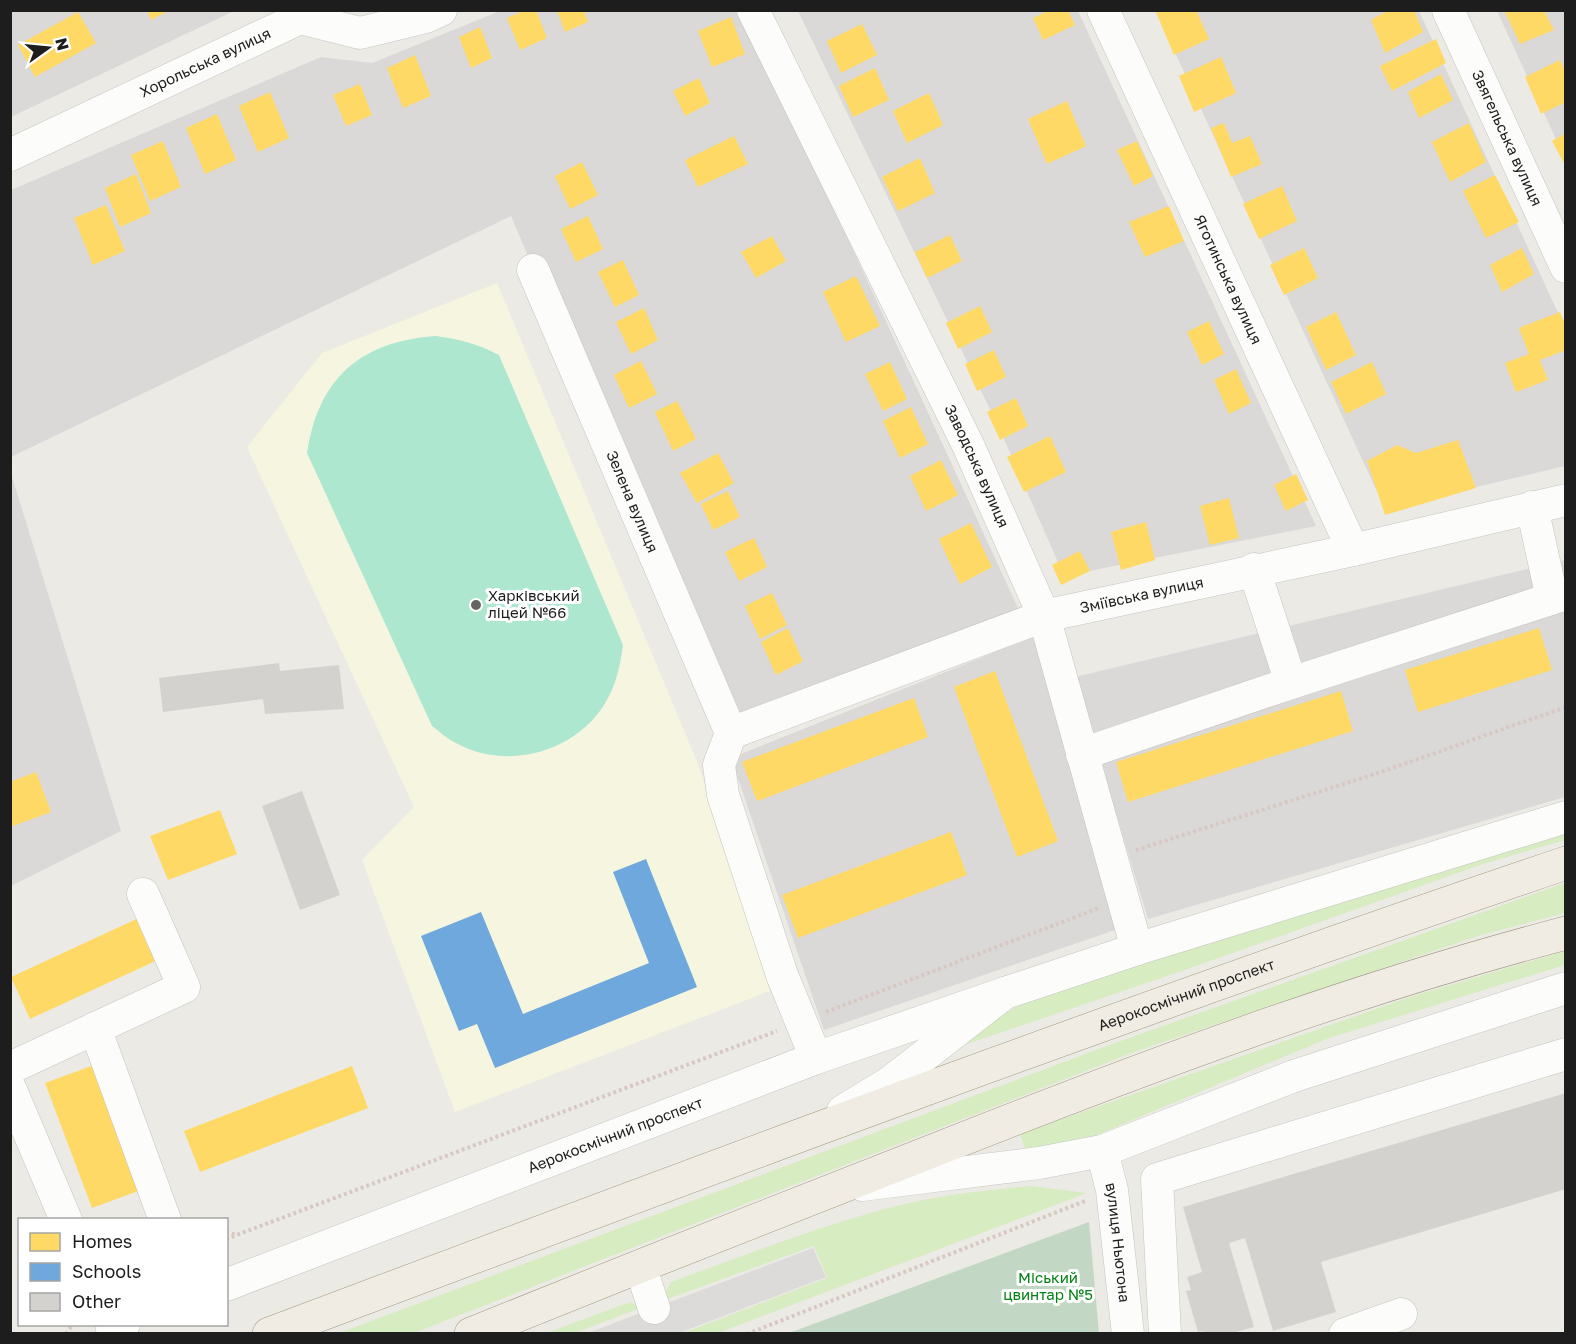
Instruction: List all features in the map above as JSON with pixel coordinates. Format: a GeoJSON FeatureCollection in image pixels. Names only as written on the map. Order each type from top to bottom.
{"type":"FeatureCollection","features":[{"type":"Feature","properties":{"kind":"main road","name":"Аерокосмічний проспект"},"geometry":{"type":"LineString","coordinates":[[269,1334],[810,1131],[1368,930],[1566,863]]}},
{"type":"Feature","properties":{"kind":"main road"},"geometry":{"type":"LineString","coordinates":[[471,1334],[1129,1074],[1324,1006],[1496,951],[1566,933]]}},
{"type":"Feature","properties":{"kind":"street","name":"Хорольська вулиця"},"geometry":{"type":"LineString","coordinates":[[10,155],[298,14],[360,33],[426,17],[441,10]]}},
{"type":"Feature","properties":{"kind":"street","name":"Заводська вулиця"},"geometry":{"type":"LineString","coordinates":[[753,10],[968,446],[1044,615],[1137,949]]}},
{"type":"Feature","properties":{"kind":"street","name":"Яготинська вулиця"},"geometry":{"type":"LineString","coordinates":[[1103,10],[1353,550]]}},
{"type":"Feature","properties":{"kind":"street","name":"Звягельська вулиця"},"geometry":{"type":"LineString","coordinates":[[1448,10],[1566,267]]}},
{"type":"Feature","properties":{"kind":"street","name":"Зелена вулиця"},"geometry":{"type":"LineString","coordinates":[[533,270],[731,733]]}},
{"type":"Feature","properties":{"kind":"street","name":"Зміївська вулиця"},"geometry":{"type":"LineString","coordinates":[[731,733],[1044,615],[1353,550],[1566,500]]}},
{"type":"Feature","properties":{"kind":"street"},"geometry":{"type":"LineString","coordinates":[[1082,754],[1559,596],[1532,507]]}},
{"type":"Feature","properties":{"kind":"street"},"geometry":{"type":"LineString","coordinates":[[1254,569],[1291,683]]}},
{"type":"Feature","properties":{"kind":"street"},"geometry":{"type":"LineString","coordinates":[[731,733],[719,765],[723,795],[782,975],[816,1058]]}},
{"type":"Feature","properties":{"kind":"street","name":"Аерокосмічний проспект"},"geometry":{"type":"LineString","coordinates":[[228,1284],[816,1058],[1137,949],[1566,817]]}},
{"type":"Feature","properties":{"kind":"street"},"geometry":{"type":"LineString","coordinates":[[10,1068],[184,987],[143,894]]}},
{"type":"Feature","properties":{"kind":"street"},"geometry":{"type":"LineString","coordinates":[[838,1188],[1040,1163],[1102,1151],[1294,1076],[1566,988]]}},
{"type":"Feature","properties":{"kind":"street","name":"Аерокосмічний проспект"},"geometry":{"type":"LineString","coordinates":[[810,1131],[889,1083],[1005,993]]}},
{"type":"Feature","properties":{"kind":"street"},"geometry":{"type":"LineString","coordinates":[[95,1028],[164,1218]]}},
{"type":"Feature","properties":{"kind":"street"},"geometry":{"type":"LineString","coordinates":[[1165,1334],[1157,1179],[1566,1054]]}},
{"type":"Feature","properties":{"kind":"street"},"geometry":{"type":"LineString","coordinates":[[10,1088],[65,1218]]}},
{"type":"Feature","properties":{"kind":"street","name":"вулиця Ньютона"},"geometry":{"type":"LineString","coordinates":[[1102,1151],[1112,1190],[1128,1334]]}},
{"type":"Feature","properties":{"kind":"street"},"geometry":{"type":"LineString","coordinates":[[640,1266],[654,1308]]}},
{"type":"Feature","properties":{"kind":"street"},"geometry":{"type":"LineString","coordinates":[[1345,1334],[1401,1314]]}},
{"type":"Feature","properties":{"kind":"path"},"geometry":{"type":"LineString","coordinates":[[1111,858],[1381,772],[1566,707]]}},
{"type":"Feature","properties":{"kind":"path"},"geometry":{"type":"LineString","coordinates":[[228,1238],[1122,900]]}},
{"type":"Feature","properties":{"kind":"path"},"geometry":{"type":"LineString","coordinates":[[747,1334],[1095,1197]]}},
{"type":"Feature","properties":{"kind":"path"},"geometry":{"type":"LineString","coordinates":[[228,1233],[236,1235]]}},
{"type":"Feature","properties":{"kind":"shaded area"},"geometry":{"type":"Polygon","coordinates":[[[11,11],[234,11],[11,117],[11,11]]]}},
{"type":"Feature","properties":{"kind":"shaded area"},"geometry":{"type":"Polygon","coordinates":[[[500,11],[743,11],[1024,621],[731,733],[511,216],[11,457],[11,190],[321,57],[372,63],[500,11]]]}},
{"type":"Feature","properties":{"kind":"shaded area"},"geometry":{"type":"Polygon","coordinates":[[[798,11],[1078,11],[1316,526],[1064,576],[1000,430],[798,11]]]}},
{"type":"Feature","properties":{"kind":"shaded area"},"geometry":{"type":"Polygon","coordinates":[[[1156,11],[1419,11],[1565,328],[1565,466],[1385,509],[1156,11]]]}},
{"type":"Feature","properties":{"kind":"shaded area"},"geometry":{"type":"Polygon","coordinates":[[[1497,11],[1565,11],[1565,159],[1497,11]]]}},
{"type":"Feature","properties":{"kind":"shaded area","name":"Харківський ліцей №66"},"geometry":{"type":"Polygon","coordinates":[[[497,283],[698,764],[770,991],[455,1112],[362,860],[414,807],[247,447],[322,353],[497,283]]]}},
{"type":"Feature","properties":{"kind":"shaded area"},"geometry":{"type":"Polygon","coordinates":[[[10,470],[121,831],[11,886],[10,886],[10,470]]]}},
{"type":"Feature","properties":{"kind":"shaded area"},"geometry":{"type":"Polygon","coordinates":[[[1565,560],[1565,797],[1148,919],[1075,677],[1565,560]]]}},
{"type":"Feature","properties":{"kind":"shaded area"},"geometry":{"type":"Polygon","coordinates":[[[1033,637],[1121,928],[824,1030],[731,758],[1033,637]]]}},
{"type":"Feature","properties":{"kind":"shaded area"},"geometry":{"type":"Polygon","coordinates":[[[813,1248],[826,1277],[679,1333],[585,1334],[813,1248]]]}},
{"type":"Feature","properties":{"kind":"green space"},"geometry":{"type":"Polygon","coordinates":[[[436,336],[468,342],[499,355],[623,645],[612,691],[591,722],[575,736],[536,753],[515,756],[474,751],[451,740],[432,726],[307,453],[321,404],[333,384],[348,368],[365,355],[386,346],[409,339],[436,336]]]}},
{"type":"Feature","properties":{"kind":"green space"},"geometry":{"type":"Polygon","coordinates":[[[1565,825],[1565,840],[1483,864],[1179,972],[967,1044],[975,1032],[1039,993],[1565,825]]]}},
{"type":"Feature","properties":{"kind":"green space"},"geometry":{"type":"Polygon","coordinates":[[[1565,883],[1565,913],[1478,936],[1137,1051],[414,1333],[339,1333],[1104,1047],[1565,883]]]}},
{"type":"Feature","properties":{"kind":"green space"},"geometry":{"type":"Polygon","coordinates":[[[1565,951],[1565,965],[1329,1038],[1063,1149],[1025,1149],[1020,1134],[1410,997],[1565,951]]]}},
{"type":"Feature","properties":{"kind":"green space"},"geometry":{"type":"Polygon","coordinates":[[[1031,1186],[1087,1193],[718,1333],[683,1333],[827,1278],[814,1246],[665,1300],[665,1293],[671,1282],[782,1241],[839,1223],[929,1199],[1031,1186]]]}},
{"type":"Feature","properties":{"kind":"green space","name":"Міський цвинтар №5"},"geometry":{"type":"Polygon","coordinates":[[[1089,1222],[1099,1333],[789,1333],[1089,1222]]]}},
{"type":"Feature","properties":{"kind":"green space"},"geometry":{"type":"Polygon","coordinates":[[[630,1302],[640,1308],[575,1333],[544,1334],[630,1302]]]}},
{"type":"Feature","properties":{"kind":"building: Homes"},"geometry":{"type":"Polygon","coordinates":[[[147,10],[170,10],[151,20],[147,10]]]}},
{"type":"Feature","properties":{"kind":"building: Homes"},"geometry":{"type":"Polygon","coordinates":[[[525,10],[536,10],[547,38],[520,50],[507,18],[525,10]]]}},
{"type":"Feature","properties":{"kind":"building: Homes"},"geometry":{"type":"Polygon","coordinates":[[[557,10],[584,10],[588,22],[565,32],[557,10]]]}},
{"type":"Feature","properties":{"kind":"building: Homes"},"geometry":{"type":"Polygon","coordinates":[[[1050,10],[1068,10],[1075,25],[1043,40],[1033,18],[1050,10]]]}},
{"type":"Feature","properties":{"kind":"building: Homes"},"geometry":{"type":"Polygon","coordinates":[[[1155,10],[1196,10],[1209,39],[1174,55],[1155,10]]]}},
{"type":"Feature","properties":{"kind":"building: Homes"},"geometry":{"type":"Polygon","coordinates":[[[1389,10],[1414,10],[1423,32],[1385,53],[1371,20],[1389,10]]]}},
{"type":"Feature","properties":{"kind":"building: Homes"},"geometry":{"type":"Polygon","coordinates":[[[1504,10],[1544,10],[1554,30],[1520,44],[1504,10]]]}},
{"type":"Feature","properties":{"kind":"building: Homes"},"geometry":{"type":"Polygon","coordinates":[[[78,12],[96,43],[35,77],[18,45],[78,12]]]}},
{"type":"Feature","properties":{"kind":"building: Homes"},"geometry":{"type":"Polygon","coordinates":[[[731,17],[745,54],[712,67],[698,31],[731,17]]]}},
{"type":"Feature","properties":{"kind":"building: Homes"},"geometry":{"type":"Polygon","coordinates":[[[862,24],[877,55],[841,73],[827,41],[862,24]]]}},
{"type":"Feature","properties":{"kind":"building: Homes"},"geometry":{"type":"Polygon","coordinates":[[[480,27],[492,58],[471,68],[459,37],[480,27]]]}},
{"type":"Feature","properties":{"kind":"building: Homes"},"geometry":{"type":"Polygon","coordinates":[[[1436,39],[1446,63],[1392,91],[1380,66],[1436,39]]]}},
{"type":"Feature","properties":{"kind":"building: Homes"},"geometry":{"type":"Polygon","coordinates":[[[415,55],[431,96],[403,108],[387,68],[415,55]]]}},
{"type":"Feature","properties":{"kind":"building: Homes"},"geometry":{"type":"Polygon","coordinates":[[[1221,57],[1236,93],[1194,112],[1179,76],[1221,57]]]}},
{"type":"Feature","properties":{"kind":"building: Homes"},"geometry":{"type":"Polygon","coordinates":[[[1560,60],[1566,73],[1566,102],[1541,114],[1525,77],[1560,60]]]}},
{"type":"Feature","properties":{"kind":"building: Homes"},"geometry":{"type":"Polygon","coordinates":[[[875,68],[889,100],[853,117],[839,86],[875,68]]]}},
{"type":"Feature","properties":{"kind":"building: Homes"},"geometry":{"type":"Polygon","coordinates":[[[1441,74],[1453,100],[1419,118],[1408,92],[1441,74]]]}},
{"type":"Feature","properties":{"kind":"building: Homes"},"geometry":{"type":"Polygon","coordinates":[[[699,78],[710,103],[685,116],[673,91],[699,78]]]}},
{"type":"Feature","properties":{"kind":"building: Homes"},"geometry":{"type":"Polygon","coordinates":[[[360,84],[372,115],[346,126],[333,95],[360,84]]]}},
{"type":"Feature","properties":{"kind":"building: Homes"},"geometry":{"type":"Polygon","coordinates":[[[270,92],[289,138],[258,152],[239,106],[270,92]]]}},
{"type":"Feature","properties":{"kind":"building: Homes"},"geometry":{"type":"Polygon","coordinates":[[[929,93],[943,125],[907,143],[893,111],[929,93]]]}},
{"type":"Feature","properties":{"kind":"building: Homes"},"geometry":{"type":"Polygon","coordinates":[[[1067,101],[1086,146],[1047,164],[1028,119],[1067,101]]]}},
{"type":"Feature","properties":{"kind":"building: Homes"},"geometry":{"type":"Polygon","coordinates":[[[217,114],[236,160],[205,174],[186,128],[217,114]]]}},
{"type":"Feature","properties":{"kind":"building: Homes"},"geometry":{"type":"Polygon","coordinates":[[[1224,123],[1232,143],[1250,136],[1262,164],[1231,177],[1211,128],[1224,123]]]}},
{"type":"Feature","properties":{"kind":"building: Homes"},"geometry":{"type":"Polygon","coordinates":[[[1469,123],[1486,162],[1450,182],[1432,142],[1469,123]]]}},
{"type":"Feature","properties":{"kind":"building: Homes"},"geometry":{"type":"Polygon","coordinates":[[[1566,133],[1566,167],[1552,141],[1566,133]]]}},
{"type":"Feature","properties":{"kind":"building: Homes"},"geometry":{"type":"Polygon","coordinates":[[[734,136],[748,164],[698,187],[685,160],[734,136]]]}},
{"type":"Feature","properties":{"kind":"building: Homes"},"geometry":{"type":"Polygon","coordinates":[[[163,141],[181,187],[150,201],[131,155],[163,141]]]}},
{"type":"Feature","properties":{"kind":"building: Homes"},"geometry":{"type":"Polygon","coordinates":[[[1137,141],[1153,176],[1134,186],[1117,150],[1137,141]]]}},
{"type":"Feature","properties":{"kind":"building: Homes"},"geometry":{"type":"Polygon","coordinates":[[[920,158],[935,193],[898,211],[882,177],[920,158]]]}},
{"type":"Feature","properties":{"kind":"building: Homes"},"geometry":{"type":"Polygon","coordinates":[[[582,162],[598,195],[570,209],[555,176],[582,162]]]}},
{"type":"Feature","properties":{"kind":"building: Homes"},"geometry":{"type":"Polygon","coordinates":[[[136,174],[151,213],[120,227],[105,188],[136,174]]]}},
{"type":"Feature","properties":{"kind":"building: Homes"},"geometry":{"type":"Polygon","coordinates":[[[1495,175],[1519,222],[1486,238],[1463,191],[1495,175]]]}},
{"type":"Feature","properties":{"kind":"building: Homes"},"geometry":{"type":"Polygon","coordinates":[[[1282,186],[1297,221],[1259,239],[1243,204],[1282,186]]]}},
{"type":"Feature","properties":{"kind":"building: Homes"},"geometry":{"type":"Polygon","coordinates":[[[106,205],[125,251],[93,265],[74,218],[106,205]]]}},
{"type":"Feature","properties":{"kind":"building: Homes"},"geometry":{"type":"Polygon","coordinates":[[[1169,206],[1184,241],[1145,257],[1129,222],[1169,206]]]}},
{"type":"Feature","properties":{"kind":"building: Homes"},"geometry":{"type":"Polygon","coordinates":[[[588,216],[603,249],[576,262],[561,229],[588,216]]]}},
{"type":"Feature","properties":{"kind":"building: Homes"},"geometry":{"type":"Polygon","coordinates":[[[950,235],[962,261],[927,278],[915,252],[950,235]]]}},
{"type":"Feature","properties":{"kind":"building: Homes"},"geometry":{"type":"Polygon","coordinates":[[[772,236],[786,261],[756,278],[741,252],[772,236]]]}},
{"type":"Feature","properties":{"kind":"building: Homes"},"geometry":{"type":"Polygon","coordinates":[[[1304,248],[1318,278],[1284,295],[1270,265],[1304,248]]]}},
{"type":"Feature","properties":{"kind":"building: Homes"},"geometry":{"type":"Polygon","coordinates":[[[1522,248],[1534,274],[1502,292],[1490,265],[1522,248]]]}},
{"type":"Feature","properties":{"kind":"building: Homes"},"geometry":{"type":"Polygon","coordinates":[[[623,260],[639,295],[615,307],[598,272],[623,260]]]}},
{"type":"Feature","properties":{"kind":"building: Homes"},"geometry":{"type":"Polygon","coordinates":[[[856,276],[880,326],[846,342],[823,292],[856,276]]]}},
{"type":"Feature","properties":{"kind":"building: Homes"},"geometry":{"type":"Polygon","coordinates":[[[980,306],[992,332],[958,349],[946,323],[980,306]]]}},
{"type":"Feature","properties":{"kind":"building: Homes"},"geometry":{"type":"Polygon","coordinates":[[[644,308],[658,340],[631,354],[616,322],[644,308]]]}},
{"type":"Feature","properties":{"kind":"building: Homes"},"geometry":{"type":"Polygon","coordinates":[[[1336,312],[1356,355],[1326,370],[1306,327],[1336,312]]]}},
{"type":"Feature","properties":{"kind":"building: Homes"},"geometry":{"type":"Polygon","coordinates":[[[1560,312],[1566,327],[1566,350],[1540,360],[1548,380],[1516,392],[1505,363],[1529,354],[1519,328],[1560,312]]]}},
{"type":"Feature","properties":{"kind":"building: Homes"},"geometry":{"type":"Polygon","coordinates":[[[1209,321],[1224,354],[1202,365],[1187,332],[1209,321]]]}},
{"type":"Feature","properties":{"kind":"building: Homes"},"geometry":{"type":"Polygon","coordinates":[[[994,350],[1006,377],[977,391],[965,364],[994,350]]]}},
{"type":"Feature","properties":{"kind":"building: Homes"},"geometry":{"type":"Polygon","coordinates":[[[641,361],[657,394],[629,408],[614,375],[641,361]]]}},
{"type":"Feature","properties":{"kind":"building: Homes"},"geometry":{"type":"Polygon","coordinates":[[[890,362],[907,399],[883,411],[865,374],[890,362]]]}},
{"type":"Feature","properties":{"kind":"building: Homes"},"geometry":{"type":"Polygon","coordinates":[[[1372,362],[1386,394],[1346,414],[1331,382],[1372,362]]]}},
{"type":"Feature","properties":{"kind":"building: Homes"},"geometry":{"type":"Polygon","coordinates":[[[1236,369],[1251,403],[1229,414],[1214,380],[1236,369]]]}},
{"type":"Feature","properties":{"kind":"building: Homes"},"geometry":{"type":"Polygon","coordinates":[[[1016,398],[1028,426],[1000,440],[987,412],[1016,398]]]}},
{"type":"Feature","properties":{"kind":"building: Homes"},"geometry":{"type":"Polygon","coordinates":[[[677,401],[696,439],[673,451],[655,412],[677,401]]]}},
{"type":"Feature","properties":{"kind":"building: Homes"},"geometry":{"type":"Polygon","coordinates":[[[911,407],[928,444],[900,458],[883,421],[911,407]]]}},
{"type":"Feature","properties":{"kind":"building: Homes"},"geometry":{"type":"Polygon","coordinates":[[[1050,436],[1066,472],[1024,492],[1007,457],[1050,436]]]}},
{"type":"Feature","properties":{"kind":"building: Homes"},"geometry":{"type":"Polygon","coordinates":[[[1458,440],[1476,488],[1385,515],[1367,461],[1397,445],[1416,453],[1458,440]]]}},
{"type":"Feature","properties":{"kind":"building: Homes"},"geometry":{"type":"Polygon","coordinates":[[[718,453],[734,483],[697,503],[680,473],[718,453]]]}},
{"type":"Feature","properties":{"kind":"building: Homes"},"geometry":{"type":"Polygon","coordinates":[[[941,460],[958,495],[926,511],[910,476],[941,460]]]}},
{"type":"Feature","properties":{"kind":"building: Homes"},"geometry":{"type":"Polygon","coordinates":[[[1296,474],[1308,500],[1286,511],[1274,485],[1296,474]]]}},
{"type":"Feature","properties":{"kind":"building: Homes"},"geometry":{"type":"Polygon","coordinates":[[[728,491],[740,517],[713,530],[701,504],[728,491]]]}},
{"type":"Feature","properties":{"kind":"building: Homes"},"geometry":{"type":"Polygon","coordinates":[[[1229,498],[1239,538],[1210,545],[1200,506],[1229,498]]]}},
{"type":"Feature","properties":{"kind":"building: Homes"},"geometry":{"type":"Polygon","coordinates":[[[1146,522],[1155,560],[1121,570],[1111,532],[1146,522]]]}},
{"type":"Feature","properties":{"kind":"building: Homes"},"geometry":{"type":"Polygon","coordinates":[[[971,523],[992,567],[960,584],[939,539],[971,523]]]}},
{"type":"Feature","properties":{"kind":"building: Homes"},"geometry":{"type":"Polygon","coordinates":[[[754,538],[767,567],[739,581],[725,552],[754,538]]]}},
{"type":"Feature","properties":{"kind":"building: Homes"},"geometry":{"type":"Polygon","coordinates":[[[1080,551],[1090,571],[1061,585],[1052,565],[1080,551]]]}},
{"type":"Feature","properties":{"kind":"building: Homes"},"geometry":{"type":"Polygon","coordinates":[[[772,593],[787,625],[760,639],[745,606],[772,593]]]}},
{"type":"Feature","properties":{"kind":"building: Homes"},"geometry":{"type":"Polygon","coordinates":[[[788,628],[803,661],[776,675],[761,642],[788,628]]]}},
{"type":"Feature","properties":{"kind":"building: Homes"},"geometry":{"type":"Polygon","coordinates":[[[1539,628],[1552,670],[1418,712],[1405,670],[1539,628]]]}},
{"type":"Feature","properties":{"kind":"building: Homes"},"geometry":{"type":"Polygon","coordinates":[[[995,671],[1058,841],[1017,857],[954,687],[995,671]]]}},
{"type":"Feature","properties":{"kind":"building: Homes"},"geometry":{"type":"Polygon","coordinates":[[[1341,691],[1353,731],[1128,802],[1116,762],[1341,691]]]}},
{"type":"Feature","properties":{"kind":"building: Homes"},"geometry":{"type":"Polygon","coordinates":[[[914,698],[928,737],[757,801],[742,762],[914,698]]]}},
{"type":"Feature","properties":{"kind":"building: Homes"},"geometry":{"type":"Polygon","coordinates":[[[36,772],[51,812],[10,827],[10,782],[36,772]]]}},
{"type":"Feature","properties":{"kind":"building: Homes"},"geometry":{"type":"Polygon","coordinates":[[[220,810],[237,854],[168,880],[150,836],[220,810]]]}},
{"type":"Feature","properties":{"kind":"building: Homes"},"geometry":{"type":"Polygon","coordinates":[[[951,832],[967,875],[798,938],[782,895],[951,832]]]}},
{"type":"Feature","properties":{"kind":"building: Homes"},"geometry":{"type":"Polygon","coordinates":[[[143,916],[162,958],[30,1019],[11,977],[143,916]]]}},
{"type":"Feature","properties":{"kind":"building: Homes"},"geometry":{"type":"Polygon","coordinates":[[[94,1065],[141,1190],[92,1208],[45,1083],[94,1065]]]}},
{"type":"Feature","properties":{"kind":"building: Homes"},"geometry":{"type":"Polygon","coordinates":[[[352,1066],[368,1108],[200,1172],[184,1131],[352,1066]]]}},
{"type":"Feature","properties":{"kind":"building: Schools"},"geometry":{"type":"Polygon","coordinates":[[[646,859],[697,987],[495,1068],[477,1024],[459,1031],[421,936],[481,912],[523,1014],[649,963],[613,872],[646,859]]]}},
{"type":"Feature","properties":{"kind":"building: Other"},"geometry":{"type":"Polygon","coordinates":[[[279,663],[280,671],[339,665],[344,709],[265,714],[263,699],[163,712],[159,678],[279,663]]]}},
{"type":"Feature","properties":{"kind":"building: Other"},"geometry":{"type":"Polygon","coordinates":[[[302,791],[340,895],[300,910],[262,806],[302,791]]]}},
{"type":"Feature","properties":{"kind":"building: Other"},"geometry":{"type":"Polygon","coordinates":[[[1566,1093],[1566,1189],[1321,1262],[1336,1312],[1273,1331],[1245,1238],[1229,1243],[1254,1327],[1229,1334],[1198,1332],[1186,1291],[1191,1290],[1187,1277],[1202,1272],[1183,1207],[1566,1093]]]}},
{"type":"Feature","properties":{"kind":"place","name":"Харківський ліцей №66"},"geometry":{"type":"Point","coordinates":[476,605]}}]}
